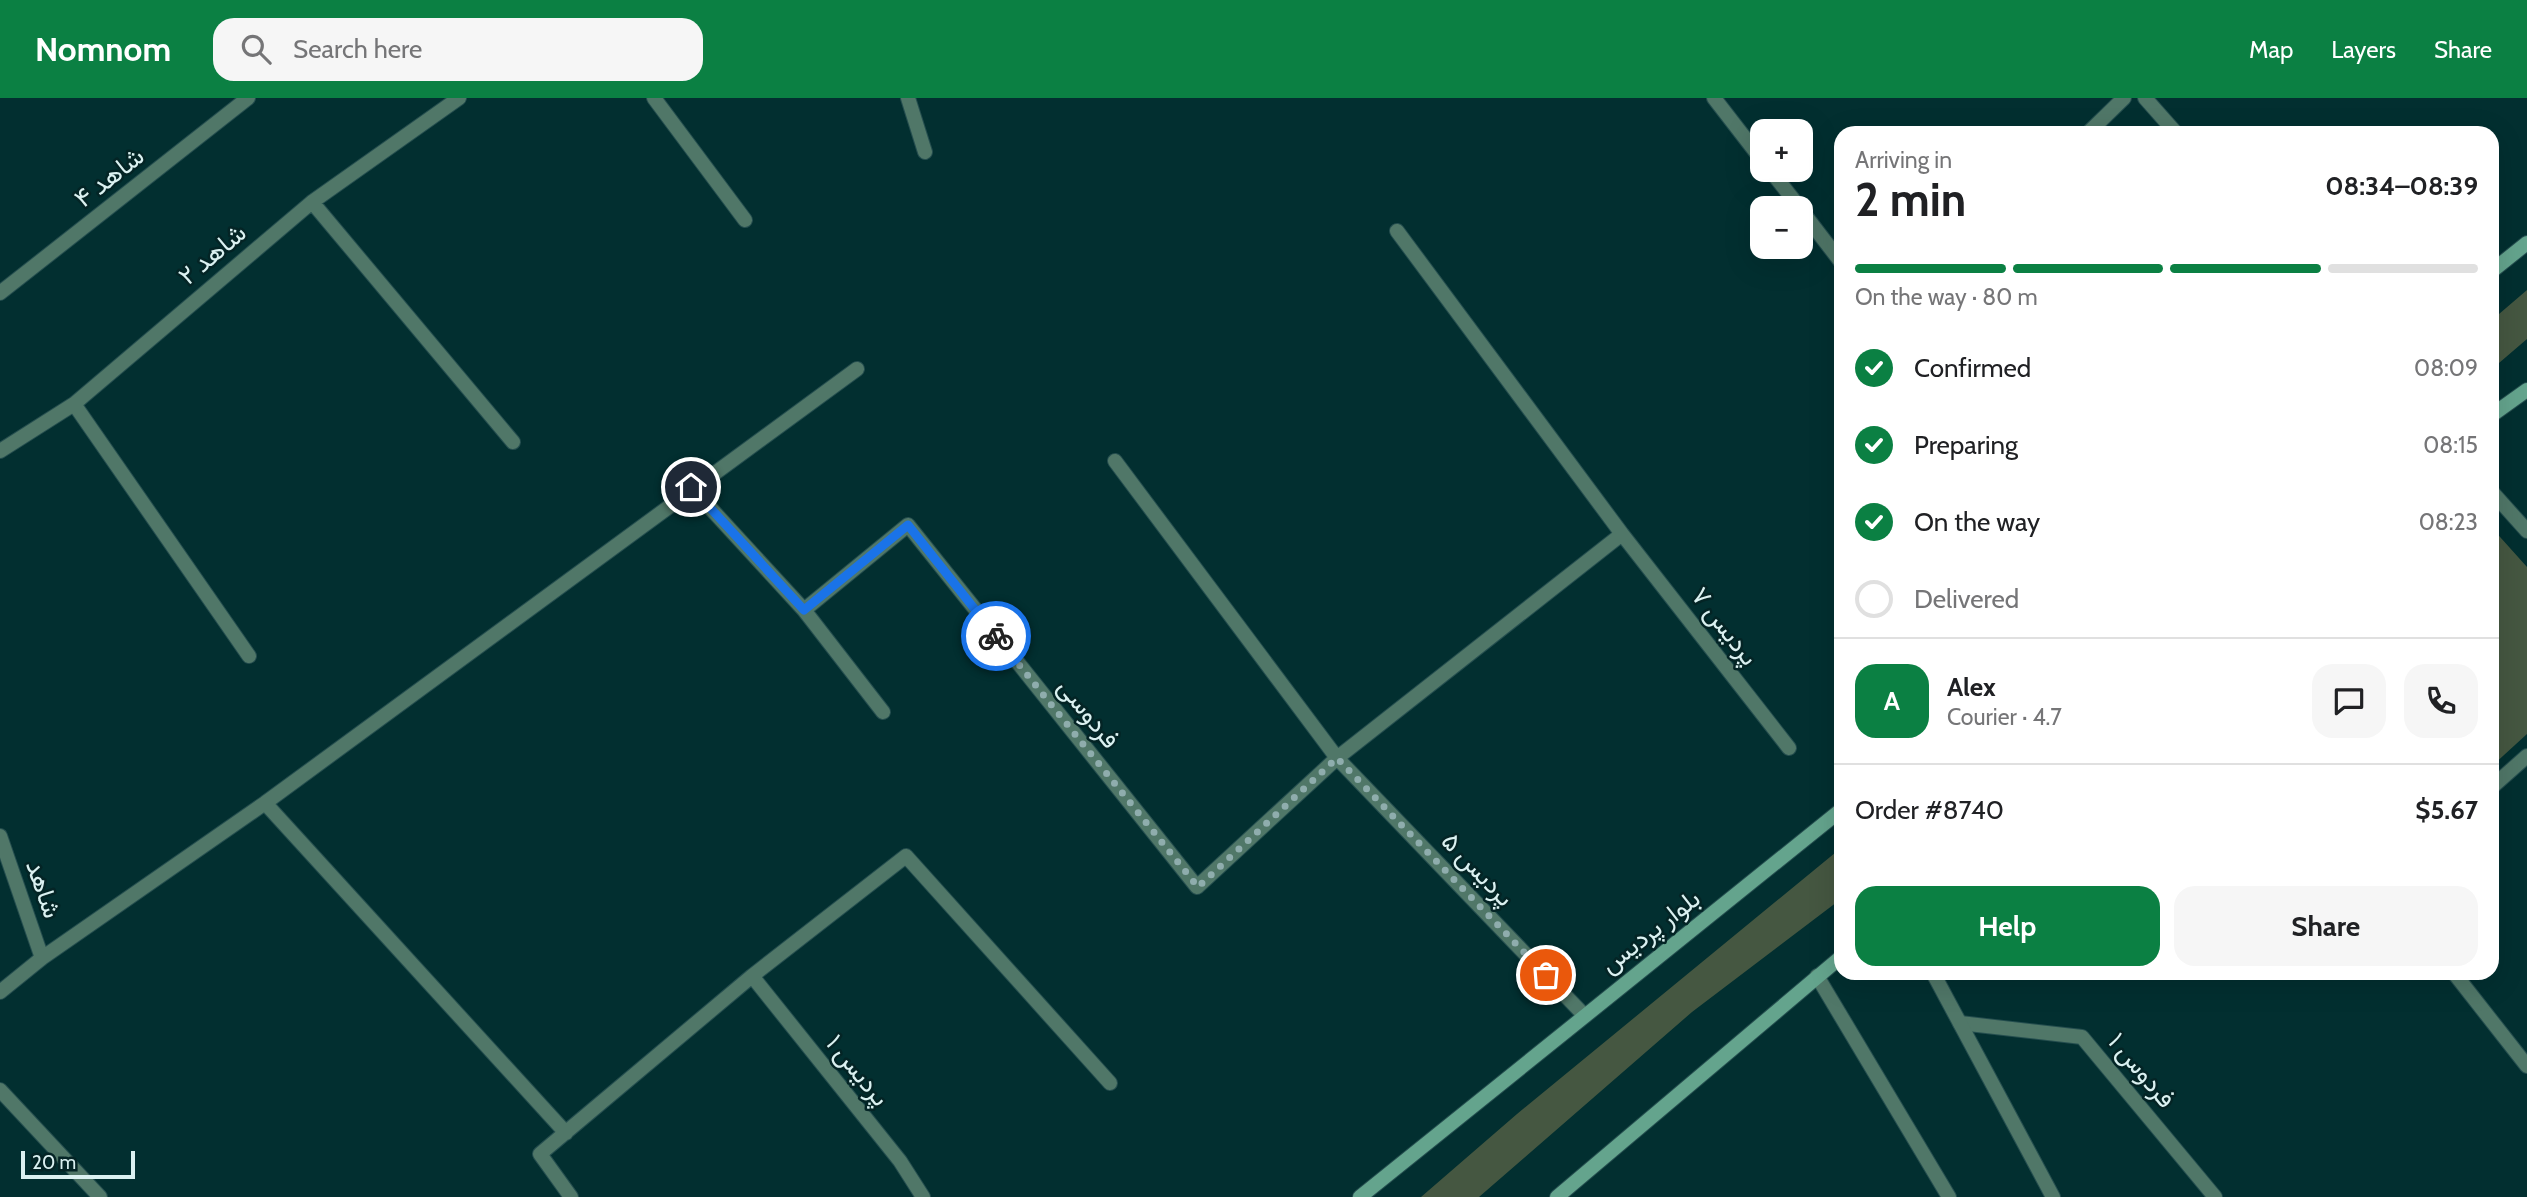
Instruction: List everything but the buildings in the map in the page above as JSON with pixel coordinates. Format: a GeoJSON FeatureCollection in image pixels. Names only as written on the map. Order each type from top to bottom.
{"type":"FeatureCollection","features":[{"type":"Feature","properties":{"kind":"main road"},"geometry":{"type":"LineString","coordinates":[[2499,265],[2527,243]]}},
{"type":"Feature","properties":{"kind":"main road"},"geometry":{"type":"LineString","coordinates":[[2499,410],[2527,390]]}},
{"type":"Feature","properties":{"kind":"main road","name":"بلوار پردیس"},"geometry":{"type":"LineString","coordinates":[[1360,1197],[1834,816]]}},
{"type":"Feature","properties":{"kind":"main road"},"geometry":{"type":"LineString","coordinates":[[1557,1197],[1834,963]]}},
{"type":"Feature","properties":{"kind":"street","name":"شاهد ۴"},"geometry":{"type":"LineString","coordinates":[[0,292],[248,98]]}},
{"type":"Feature","properties":{"kind":"street","name":"شاهد ۲"},"geometry":{"type":"LineString","coordinates":[[0,451],[74,404],[312,202],[459,98]]}},
{"type":"Feature","properties":{"kind":"street"},"geometry":{"type":"LineString","coordinates":[[654,98],[745,220]]}},
{"type":"Feature","properties":{"kind":"street"},"geometry":{"type":"LineString","coordinates":[[908,98],[925,152]]}},
{"type":"Feature","properties":{"kind":"street"},"geometry":{"type":"LineString","coordinates":[[1714,98],[1750,144]]}},
{"type":"Feature","properties":{"kind":"street"},"geometry":{"type":"LineString","coordinates":[[2095,126],[2124,98]]}},
{"type":"Feature","properties":{"kind":"street"},"geometry":{"type":"LineString","coordinates":[[2145,98],[2170,126]]}},
{"type":"Feature","properties":{"kind":"street"},"geometry":{"type":"LineString","coordinates":[[1779,182],[1790,196]]}},
{"type":"Feature","properties":{"kind":"street"},"geometry":{"type":"LineString","coordinates":[[312,202],[513,442]]}},
{"type":"Feature","properties":{"kind":"street"},"geometry":{"type":"LineString","coordinates":[[1813,226],[1834,253]]}},
{"type":"Feature","properties":{"kind":"street","name":"پردیس ۷"},"geometry":{"type":"LineString","coordinates":[[1397,232],[1622,534],[1788,748]]}},
{"type":"Feature","properties":{"kind":"street"},"geometry":{"type":"LineString","coordinates":[[0,992],[42,958],[265,803],[691,487],[857,369]]}},
{"type":"Feature","properties":{"kind":"street"},"geometry":{"type":"LineString","coordinates":[[74,404],[249,656]]}},
{"type":"Feature","properties":{"kind":"street","name":"پردیس ۵"},"geometry":{"type":"LineString","coordinates":[[1115,461],[1337,758],[1584,1015]]}},
{"type":"Feature","properties":{"kind":"street"},"geometry":{"type":"LineString","coordinates":[[691,487],[804,610],[883,712]]}},
{"type":"Feature","properties":{"kind":"street"},"geometry":{"type":"LineString","coordinates":[[2499,500],[2527,531]]}},
{"type":"Feature","properties":{"kind":"street","name":"فردوسی"},"geometry":{"type":"LineString","coordinates":[[804,610],[908,525],[1198,887],[1337,758]]}},
{"type":"Feature","properties":{"kind":"street"},"geometry":{"type":"LineString","coordinates":[[1337,758],[1622,534]]}},
{"type":"Feature","properties":{"kind":"street"},"geometry":{"type":"LineString","coordinates":[[2499,781],[2527,755]]}},
{"type":"Feature","properties":{"kind":"street"},"geometry":{"type":"LineString","coordinates":[[265,803],[566,1133]]}},
{"type":"Feature","properties":{"kind":"street","name":"شاهد"},"geometry":{"type":"LineString","coordinates":[[0,836],[42,958]]}},
{"type":"Feature","properties":{"kind":"street"},"geometry":{"type":"LineString","coordinates":[[571,1197],[540,1154],[752,976],[906,856],[1110,1083]]}},
{"type":"Feature","properties":{"kind":"street","name":"پردیس ۱"},"geometry":{"type":"LineString","coordinates":[[752,976],[900,1161],[923,1197]]}},
{"type":"Feature","properties":{"kind":"street"},"geometry":{"type":"LineString","coordinates":[[1817,976],[1949,1197]]}},
{"type":"Feature","properties":{"kind":"street"},"geometry":{"type":"LineString","coordinates":[[1937,980],[2053,1197]]}},
{"type":"Feature","properties":{"kind":"street"},"geometry":{"type":"LineString","coordinates":[[2459,980],[2527,1066]]}},
{"type":"Feature","properties":{"kind":"street","name":"فردوس ۱"},"geometry":{"type":"LineString","coordinates":[[1960,1023],[2082,1037],[2215,1197]]}},
{"type":"Feature","properties":{"kind":"street"},"geometry":{"type":"LineString","coordinates":[[0,1090],[100,1197]]}},
{"type":"Feature","properties":{"kind":"green space"},"geometry":{"type":"Polygon","coordinates":[[[2527,290],[2527,339],[2499,363],[2499,314],[2527,290]]]}},
{"type":"Feature","properties":{"kind":"green space"},"geometry":{"type":"Polygon","coordinates":[[[2499,536],[2527,567],[2527,734],[2499,760],[2499,536]]]}},
{"type":"Feature","properties":{"kind":"green space"},"geometry":{"type":"Polygon","coordinates":[[[1834,854],[1834,904],[1692,1012],[1479,1197],[1421,1197],[1517,1114],[1834,854]]]}},
{"type":"Feature","properties":{"kind":"way so far"},"geometry":{"type":"LineString","coordinates":[[996,636],[1198,887],[1337,758],[1546,975]]}},
{"type":"Feature","properties":{"kind":"route"},"geometry":{"type":"LineString","coordinates":[[691,487],[804,610],[908,525],[996,636]]}}]}
